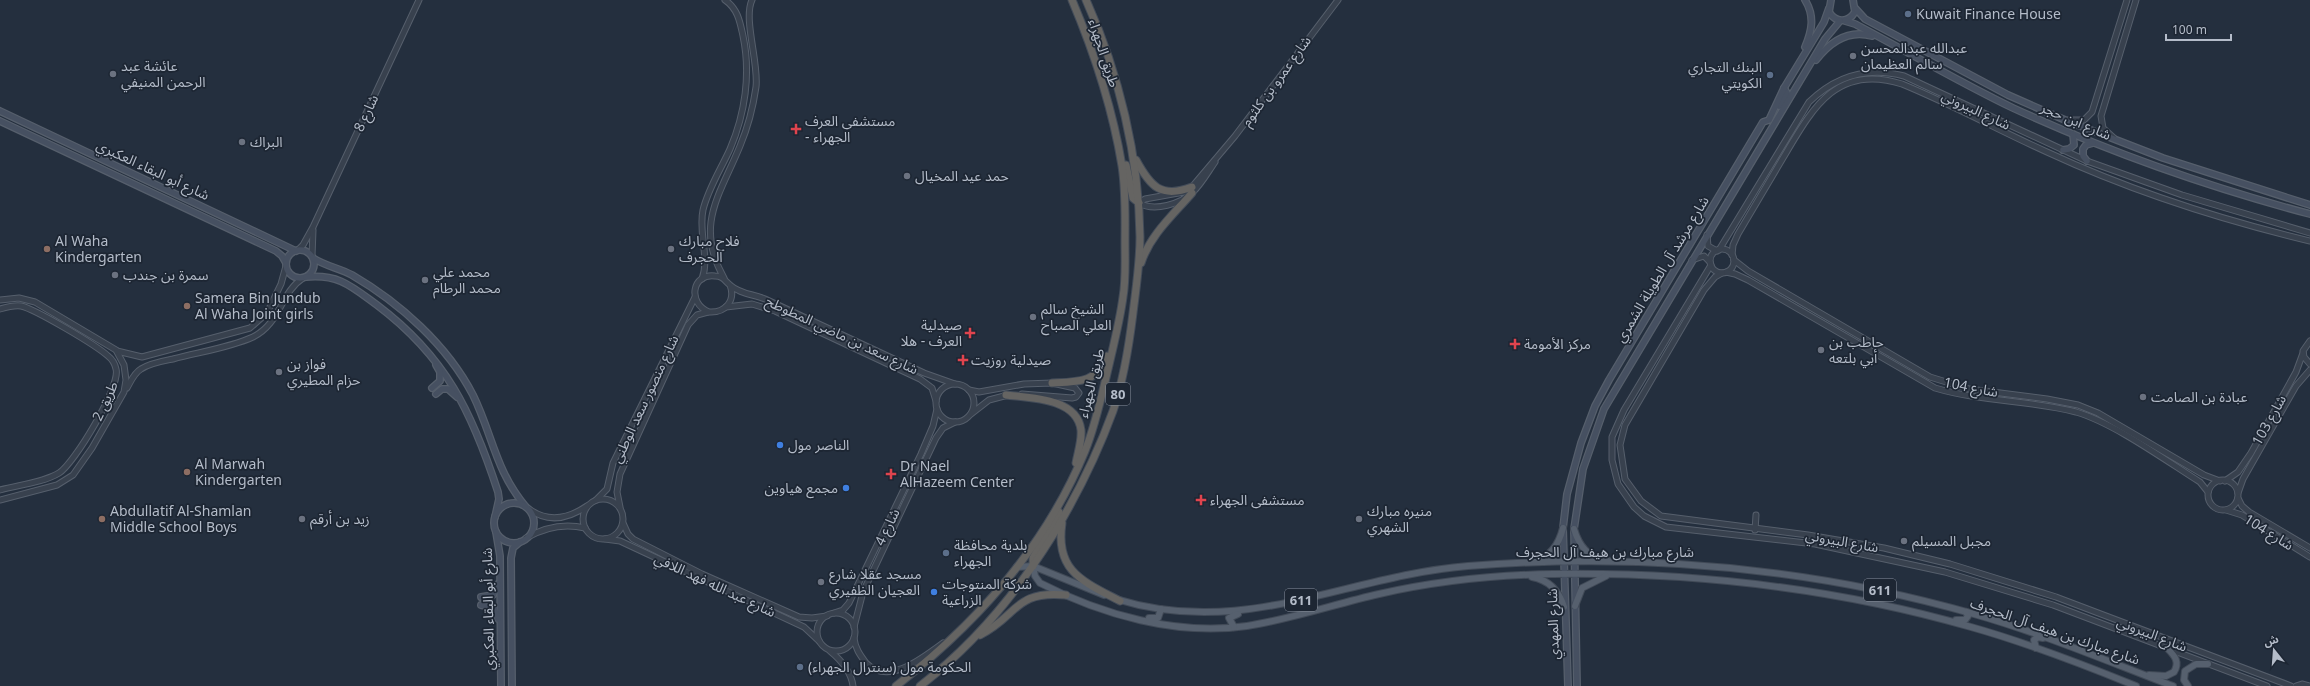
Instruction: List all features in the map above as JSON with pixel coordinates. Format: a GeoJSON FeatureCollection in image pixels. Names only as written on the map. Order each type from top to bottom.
{"type":"FeatureCollection","features":[{"type":"Feature","properties":{"kind":"highway","name":"طريق الجهراء"},"geometry":{"type":"LineString","coordinates":[[896,686],[950,641],[983,608],[1017,567],[1045,527],[1074,477],[1096,417],[1123,298],[1126,215],[1122,166],[1117,144],[1089,40],[1072,0]]}},
{"type":"Feature","properties":{"kind":"highway","name":"طريق الجهراء"},"geometry":{"type":"LineString","coordinates":[[920,686],[973,639],[1025,580],[1034,561],[1062,520],[1085,478],[1115,404],[1126,362],[1138,271],[1139,203],[1130,144],[1103,40],[1086,0]]}},
{"type":"Feature","properties":{"kind":"highway"},"geometry":{"type":"LineString","coordinates":[[1117,144],[1125,162],[1133,199],[1139,203],[1130,208],[1126,215]]}},
{"type":"Feature","properties":{"kind":"highway"},"geometry":{"type":"LineString","coordinates":[[1130,144],[1136,160],[1146,178],[1156,188],[1175,192],[1192,190]]}},
{"type":"Feature","properties":{"kind":"highway"},"geometry":{"type":"LineString","coordinates":[[1138,271],[1150,241],[1192,190]]}},
{"type":"Feature","properties":{"kind":"highway"},"geometry":{"type":"LineString","coordinates":[[1052,383],[1078,382],[1093,377],[1100,371],[1107,357],[1114,325],[1123,298]]}},
{"type":"Feature","properties":{"kind":"highway"},"geometry":{"type":"LineString","coordinates":[[1006,395],[1045,400],[1067,408],[1074,414],[1079,422],[1081,438],[1074,477]]}},
{"type":"Feature","properties":{"kind":"highway"},"geometry":{"type":"LineString","coordinates":[[1034,561],[1061,510],[1066,491]]}},
{"type":"Feature","properties":{"kind":"highway"},"geometry":{"type":"LineString","coordinates":[[1062,520],[1060,547],[1063,558],[1069,568],[1096,589],[1120,600]]}},
{"type":"Feature","properties":{"kind":"highway"},"geometry":{"type":"LineString","coordinates":[[973,639],[986,632],[1024,601],[1034,595],[1047,593],[1066,595]]}},
{"type":"Feature","properties":{"kind":"main road"},"geometry":{"type":"LineString","coordinates":[[1800,61],[1812,24],[1811,10],[1806,0]]}},
{"type":"Feature","properties":{"kind":"main road"},"geometry":{"type":"LineString","coordinates":[[1853,0],[1855,8]]}},
{"type":"Feature","properties":{"kind":"main road"},"geometry":{"type":"LineString","coordinates":[[1829,3],[1832,16],[1842,21]]}},
{"type":"Feature","properties":{"kind":"main road","name":"شارع مرشد آل الطويلة الشمري"},"geometry":{"type":"LineString","coordinates":[[1564,562],[1563,528],[1567,494],[1587,426],[1609,380],[1764,122],[1769,120],[1784,88],[1824,22],[1829,3]]}},
{"type":"Feature","properties":{"kind":"main road","name":"شارع مرشد آل الطويلة الشمري"},"geometry":{"type":"LineString","coordinates":[[1574,562],[1574,529],[1577,496],[1590,446],[1604,409],[1825,39],[1842,21],[1852,16],[1855,8]]}},
{"type":"Feature","properties":{"kind":"main road","name":"شارع ابن حجر"},"geometry":{"type":"LineString","coordinates":[[1855,8],[1865,19],[2000,91],[2065,120],[2163,158],[2310,205]]}},
{"type":"Feature","properties":{"kind":"main road","name":"شارع ابن حجر"},"geometry":{"type":"LineString","coordinates":[[1842,21],[1878,37],[1995,99],[2073,134],[2147,163],[2221,189],[2310,214]]}},
{"type":"Feature","properties":{"kind":"main road"},"geometry":{"type":"LineString","coordinates":[[1805,74],[1834,41],[1853,34],[1867,34],[1878,37]]}},
{"type":"Feature","properties":{"kind":"main road"},"geometry":{"type":"LineString","coordinates":[[1774,125],[1774,115],[1787,93],[1784,88]]}},
{"type":"Feature","properties":{"kind":"main road"},"geometry":{"type":"LineString","coordinates":[[1995,99],[1999,96],[2000,91]]}},
{"type":"Feature","properties":{"kind":"main road"},"geometry":{"type":"LineString","coordinates":[[2004,103],[2004,98],[2008,95]]}},
{"type":"Feature","properties":{"kind":"main road","name":"شارع أبو البقاء العكبري"},"geometry":{"type":"LineString","coordinates":[[0,111],[297,250]]}},
{"type":"Feature","properties":{"kind":"main road"},"geometry":{"type":"LineString","coordinates":[[0,114],[9,119],[16,118]]}},
{"type":"Feature","properties":{"kind":"main road","name":"شارع أبو البقاء العكبري"},"geometry":{"type":"LineString","coordinates":[[0,122],[276,251],[282,256],[286,265]]}},
{"type":"Feature","properties":{"kind":"main road"},"geometry":{"type":"LineString","coordinates":[[2063,150],[2069,149],[2074,145],[2073,134]]}},
{"type":"Feature","properties":{"kind":"main road"},"geometry":{"type":"LineString","coordinates":[[2087,161],[2082,152],[2084,147],[2095,143]]}},
{"type":"Feature","properties":{"kind":"main road"},"geometry":{"type":"LineString","coordinates":[[2147,163],[2152,159],[2153,154]]}},
{"type":"Feature","properties":{"kind":"main road"},"geometry":{"type":"LineString","coordinates":[[2158,167],[2158,161],[2163,158]]}},
{"type":"Feature","properties":{"kind":"main road"},"geometry":{"type":"LineString","coordinates":[[126,180],[170,198],[174,196],[174,193]]}},
{"type":"Feature","properties":{"kind":"main road"},"geometry":{"type":"LineString","coordinates":[[297,250],[306,251],[312,257],[344,271],[375,290],[398,306],[433,341],[472,394],[506,480],[527,508],[534,522],[533,528],[526,538],[520,542],[506,541],[496,532],[495,517],[499,499],[498,492],[478,434],[465,404],[444,370],[428,351],[388,313],[352,287],[327,276],[291,276],[286,265],[288,256],[297,250]]}},
{"type":"Feature","properties":{"kind":"main road"},"geometry":{"type":"LineString","coordinates":[[305,277],[313,270],[312,257]]}},
{"type":"Feature","properties":{"kind":"main road"},"geometry":{"type":"LineString","coordinates":[[1628,368],[1624,366],[1623,363],[1639,336],[1640,329]]}},
{"type":"Feature","properties":{"kind":"main road"},"geometry":{"type":"LineString","coordinates":[[428,351],[441,376],[438,384],[432,388]]}},
{"type":"Feature","properties":{"kind":"main road"},"geometry":{"type":"LineString","coordinates":[[436,394],[442,389],[450,389],[465,404]]}},
{"type":"Feature","properties":{"kind":"main road"},"geometry":{"type":"LineString","coordinates":[[495,517],[502,506],[508,504],[520,504],[527,508]]}},
{"type":"Feature","properties":{"kind":"main road"},"geometry":{"type":"LineString","coordinates":[[1528,562],[1539,560],[1555,548],[1563,528]]}},
{"type":"Feature","properties":{"kind":"main road"},"geometry":{"type":"LineString","coordinates":[[1574,529],[1581,548],[1590,554],[1602,559],[1630,563]]}},
{"type":"Feature","properties":{"kind":"main road","name":"شارع أبو البقاء العكبري"},"geometry":{"type":"LineString","coordinates":[[496,532],[499,545],[501,686]]}},
{"type":"Feature","properties":{"kind":"main road","name":"شارع أبو البقاء العكبري"},"geometry":{"type":"LineString","coordinates":[[512,686],[511,558],[513,548],[520,542]]}},
{"type":"Feature","properties":{"kind":"main road","name":"شارع مبارك بن هيف آل الحجرف"},"geometry":{"type":"LineString","coordinates":[[1034,561],[1038,581],[1066,595],[1109,613],[1175,626],[1234,627],[1290,618],[1380,594],[1462,580],[1522,575],[1574,574],[1670,576],[1772,585],[1822,593],[1927,615],[2036,648],[2136,686]]}},
{"type":"Feature","properties":{"kind":"main road","name":"شارع مبارك بن هيف آل الحجرف"},"geometry":{"type":"LineString","coordinates":[[1017,567],[1034,561],[1084,588],[1120,600],[1161,609],[1209,613],[1244,611],[1284,604],[1419,572],[1462,566],[1528,562],[1574,562],[1730,567],[1828,580],[1889,592],[1966,612],[2045,638],[2172,686]]}},
{"type":"Feature","properties":{"kind":"main road","name":"شارع المهدي"},"geometry":{"type":"LineString","coordinates":[[1564,562],[1564,607],[1568,686]]}},
{"type":"Feature","properties":{"kind":"main road","name":"شارع المهدي"},"geometry":{"type":"LineString","coordinates":[[1574,562],[1577,686]]}},
{"type":"Feature","properties":{"kind":"main road"},"geometry":{"type":"LineString","coordinates":[[1462,566],[1465,568],[1467,575],[1462,580]]}},
{"type":"Feature","properties":{"kind":"main road"},"geometry":{"type":"LineString","coordinates":[[1522,575],[1535,577],[1550,584],[1561,596],[1564,607]]}},
{"type":"Feature","properties":{"kind":"main road"},"geometry":{"type":"LineString","coordinates":[[1575,606],[1582,588],[1609,575]]}},
{"type":"Feature","properties":{"kind":"main road"},"geometry":{"type":"LineString","coordinates":[[480,597],[488,597],[495,593],[500,578]]}},
{"type":"Feature","properties":{"kind":"main road"},"geometry":{"type":"LineString","coordinates":[[1234,627],[1229,621],[1231,616],[1278,608],[1284,604]]}},
{"type":"Feature","properties":{"kind":"main road"},"geometry":{"type":"LineString","coordinates":[[481,605],[494,608],[501,628]]}},
{"type":"Feature","properties":{"kind":"main road"},"geometry":{"type":"LineString","coordinates":[[1141,620],[1158,618],[1161,609]]}},
{"type":"Feature","properties":{"kind":"main road"},"geometry":{"type":"LineString","coordinates":[[1927,615],[1964,621],[1968,617],[1966,612]]}},
{"type":"Feature","properties":{"kind":"main road"},"geometry":{"type":"LineString","coordinates":[[2036,648],[2034,640],[2038,638],[2045,638]]}},
{"type":"Feature","properties":{"kind":"main road"},"geometry":{"type":"LineString","coordinates":[[2140,674],[2166,676],[2174,672],[2177,662],[2176,657],[2168,648]]}},
{"type":"Feature","properties":{"kind":"main road"},"geometry":{"type":"LineString","coordinates":[[2188,686],[2184,680],[2185,671],[2196,664],[2208,664]]}},
{"type":"Feature","properties":{"kind":"street","name":"شارع 8"},"geometry":{"type":"LineString","coordinates":[[297,250],[303,245],[313,227],[419,0]]}},
{"type":"Feature","properties":{"kind":"street"},"geometry":{"type":"LineString","coordinates":[[725,0],[734,9],[742,28],[747,66],[744,107],[730,148],[703,211],[701,234],[705,267],[702,279],[695,289],[695,297],[699,307],[715,313],[726,307],[732,297],[730,285],[724,279],[711,246],[711,223],[714,202],[740,146],[752,106],[756,86],[756,64],[749,9],[752,0]]}},
{"type":"Feature","properties":{"kind":"street","name":"شارع عمرو بن كلثوم"},"geometry":{"type":"LineString","coordinates":[[1139,203],[1151,208],[1166,206],[1192,190],[1338,0]]}},
{"type":"Feature","properties":{"kind":"street"},"geometry":{"type":"LineString","coordinates":[[2065,120],[2079,121],[2087,118],[2096,102],[2127,0]]}},
{"type":"Feature","properties":{"kind":"street"},"geometry":{"type":"LineString","coordinates":[[2118,141],[2103,128],[2101,116],[2136,0]]}},
{"type":"Feature","properties":{"kind":"street"},"geometry":{"type":"LineString","coordinates":[[742,28],[747,24],[751,26]]}},
{"type":"Feature","properties":{"kind":"street","name":"شارع البيروني"},"geometry":{"type":"LineString","coordinates":[[1718,250],[1809,102],[1820,92],[1847,76],[1867,72],[1892,73],[1904,76],[2087,161],[2215,205],[2310,233]]}},
{"type":"Feature","properties":{"kind":"street","name":"شارع البيروني"},"geometry":{"type":"LineString","coordinates":[[1733,258],[1733,245],[1738,234],[1814,108],[1835,89],[1864,79],[1891,81],[1956,109],[2048,153],[2106,177],[2211,213],[2310,241]]}},
{"type":"Feature","properties":{"kind":"street"},"geometry":{"type":"LineString","coordinates":[[1956,109],[1960,107],[1960,102]]}},
{"type":"Feature","properties":{"kind":"street"},"geometry":{"type":"LineString","coordinates":[[2096,102],[2100,106],[2104,106]]}},
{"type":"Feature","properties":{"kind":"street"},"geometry":{"type":"LineString","coordinates":[[1962,112],[1962,107],[1966,105]]}},
{"type":"Feature","properties":{"kind":"street"},"geometry":{"type":"LineString","coordinates":[[1776,155],[1779,159],[1783,159]]}},
{"type":"Feature","properties":{"kind":"street"},"geometry":{"type":"LineString","coordinates":[[1771,163],[1776,164],[1778,167]]}},
{"type":"Feature","properties":{"kind":"street","name":"شارع عمرو بن كلثوم"},"geometry":{"type":"LineString","coordinates":[[1139,203],[1145,199],[1176,195],[1192,190]]}},
{"type":"Feature","properties":{"kind":"street"},"geometry":{"type":"LineString","coordinates":[[2211,213],[2215,210],[2215,205]]}},
{"type":"Feature","properties":{"kind":"street"},"geometry":{"type":"LineString","coordinates":[[2219,215],[2219,210],[2222,207]]}},
{"type":"Feature","properties":{"kind":"street","name":"شارع 8"},"geometry":{"type":"LineString","coordinates":[[312,257],[313,227]]}},
{"type":"Feature","properties":{"kind":"street"},"geometry":{"type":"LineString","coordinates":[[1692,260],[1704,256],[1711,263],[1715,271],[1724,272],[1732,267],[1733,258],[1727,250],[1718,250],[1708,246],[1707,235]]}},
{"type":"Feature","properties":{"kind":"street"},"geometry":{"type":"LineString","coordinates":[[1711,263],[1713,254],[1718,250]]}},
{"type":"Feature","properties":{"kind":"street","name":"شارع 104"},"geometry":{"type":"LineString","coordinates":[[1733,258],[1768,282],[1930,377],[1949,385],[1969,389],[2047,399],[2080,406],[2098,413],[2204,475],[2223,481]]}},
{"type":"Feature","properties":{"kind":"street","name":"شارع البيروني"},"geometry":{"type":"LineString","coordinates":[[1711,263],[1616,423],[1612,447],[1618,484],[1634,507],[1644,516],[1666,527],[1756,536],[1848,550],[1916,564],[1994,586],[2077,614],[2267,686]]}},
{"type":"Feature","properties":{"kind":"street"},"geometry":{"type":"LineString","coordinates":[[0,302],[7,298],[19,298],[35,302],[117,351],[136,356],[160,352],[243,331],[267,313],[281,284],[286,265]]}},
{"type":"Feature","properties":{"kind":"street","name":"شارع البيروني"},"geometry":{"type":"LineString","coordinates":[[1724,272],[1715,277],[1704,290],[1625,425],[1620,446],[1625,480],[1641,501],[1661,516],[1756,528],[1908,554],[1999,579],[2092,611],[2291,686]]}},
{"type":"Feature","properties":{"kind":"street","name":"شارع 104"},"geometry":{"type":"LineString","coordinates":[[1724,272],[1735,274],[1752,282],[1935,388],[1965,397],[2046,407],[2076,413],[2097,421],[2200,482],[2208,492]]}},
{"type":"Feature","properties":{"kind":"street"},"geometry":{"type":"LineString","coordinates":[[702,279],[713,275],[724,279]]}},
{"type":"Feature","properties":{"kind":"street","name":"طريق 2"},"geometry":{"type":"LineString","coordinates":[[0,500],[66,481],[73,475],[102,430],[133,376],[140,369],[252,337],[268,326],[277,316],[291,287],[305,277]]}},
{"type":"Feature","properties":{"kind":"street"},"geometry":{"type":"LineString","coordinates":[[1752,282],[1752,278],[1755,277],[1768,282]]}},
{"type":"Feature","properties":{"kind":"street","name":"شارع سعد بن ماضي المطوطح"},"geometry":{"type":"LineString","coordinates":[[730,285],[745,294],[764,299],[924,373],[956,384]]}},
{"type":"Feature","properties":{"kind":"street","name":"شارع منصور سعد الوطني"},"geometry":{"type":"LineString","coordinates":[[596,500],[607,488],[613,463],[695,297]]}},
{"type":"Feature","properties":{"kind":"street","name":"شارع سعد بن ماضي المطوطح"},"geometry":{"type":"LineString","coordinates":[[726,307],[752,304],[775,311],[920,379],[932,388],[936,401]]}},
{"type":"Feature","properties":{"kind":"street","name":"طريق 2"},"geometry":{"type":"LineString","coordinates":[[0,309],[19,306],[27,308],[109,357],[116,369],[116,380],[105,406],[68,466],[57,474],[0,490]]}},
{"type":"Feature","properties":{"kind":"street","name":"شارع منصور سعد الوطني"},"geometry":{"type":"LineString","coordinates":[[620,507],[617,492],[618,481],[630,450],[688,325],[697,315],[709,312]]}},
{"type":"Feature","properties":{"kind":"street"},"geometry":{"type":"LineString","coordinates":[[1676,323],[1678,326],[1682,327]]}},
{"type":"Feature","properties":{"kind":"street"},"geometry":{"type":"LineString","coordinates":[[71,333],[76,332],[76,326]]}},
{"type":"Feature","properties":{"kind":"street"},"geometry":{"type":"LineString","coordinates":[[1672,330],[1676,330],[1678,334]]}},
{"type":"Feature","properties":{"kind":"street"},"geometry":{"type":"LineString","coordinates":[[89,344],[89,339],[95,337]]}},
{"type":"Feature","properties":{"kind":"street"},"geometry":{"type":"LineString","coordinates":[[218,338],[223,340],[221,347]]}},
{"type":"Feature","properties":{"kind":"street"},"geometry":{"type":"LineString","coordinates":[[1849,339],[1862,344],[1867,341]]}},
{"type":"Feature","properties":{"kind":"street","name":"شارع 103"},"geometry":{"type":"LineString","coordinates":[[2223,481],[2238,472],[2251,453],[2296,372],[2305,346],[2310,341]]}},
{"type":"Feature","properties":{"kind":"street","name":"طريق 2"},"geometry":{"type":"LineString","coordinates":[[117,351],[126,372],[124,392]]}},
{"type":"Feature","properties":{"kind":"street"},"geometry":{"type":"LineString","coordinates":[[160,352],[158,359],[162,362]]}},
{"type":"Feature","properties":{"kind":"street"},"geometry":{"type":"LineString","coordinates":[[2303,353],[2306,362],[2310,364]]}},
{"type":"Feature","properties":{"kind":"street","name":"شارع 103"},"geometry":{"type":"LineString","coordinates":[[2238,495],[2242,479],[2286,402],[2310,370]]}},
{"type":"Feature","properties":{"kind":"street"},"geometry":{"type":"LineString","coordinates":[[1052,383],[1074,388],[1078,391],[1078,396],[1072,398],[1031,394],[1006,395],[984,403],[964,420],[955,422],[946,420],[937,409],[936,401],[942,389],[956,384],[969,390],[979,392],[1024,384],[1052,383]]}},
{"type":"Feature","properties":{"kind":"street"},"geometry":{"type":"LineString","coordinates":[[969,390],[974,402],[971,414]]}},
{"type":"Feature","properties":{"kind":"street"},"geometry":{"type":"LineString","coordinates":[[2046,407],[2048,404],[2047,399]]}},
{"type":"Feature","properties":{"kind":"street"},"geometry":{"type":"LineString","coordinates":[[105,406],[108,411],[113,411]]}},
{"type":"Feature","properties":{"kind":"street"},"geometry":{"type":"LineString","coordinates":[[2076,413],[2080,406]]}},
{"type":"Feature","properties":{"kind":"street","name":"شارع 4"},"geometry":{"type":"LineString","coordinates":[[834,613],[843,610],[849,603],[886,531],[932,430],[937,409]]}},
{"type":"Feature","properties":{"kind":"street","name":"شارع 4"},"geometry":{"type":"LineString","coordinates":[[854,627],[863,592],[936,438],[943,428],[955,422]]}},
{"type":"Feature","properties":{"kind":"street"},"geometry":{"type":"LineString","coordinates":[[94,424],[99,423],[102,430]]}},
{"type":"Feature","properties":{"kind":"street"},"geometry":{"type":"LineString","coordinates":[[45,478],[43,483],[48,487]]}},
{"type":"Feature","properties":{"kind":"street"},"geometry":{"type":"LineString","coordinates":[[2223,481],[2231,483],[2238,495],[2232,508],[2219,510],[2212,506],[2209,500],[2208,492],[2211,487],[2223,481]]}},
{"type":"Feature","properties":{"kind":"street"},"geometry":{"type":"LineString","coordinates":[[24,484],[29,488],[26,493]]}},
{"type":"Feature","properties":{"kind":"street","name":"شارع 104"},"geometry":{"type":"LineString","coordinates":[[2238,495],[2242,506],[2249,512],[2310,548]]}},
{"type":"Feature","properties":{"kind":"street"},"geometry":{"type":"LineString","coordinates":[[527,508],[542,517],[555,518],[573,514],[596,500],[609,500],[620,507],[623,523],[617,533],[605,539],[590,534],[585,528],[584,513],[588,506]]}},
{"type":"Feature","properties":{"kind":"street","name":"شارع 104"},"geometry":{"type":"LineString","coordinates":[[2226,510],[2242,515],[2310,557]]}},
{"type":"Feature","properties":{"kind":"street"},"geometry":{"type":"LineString","coordinates":[[1756,515],[1756,528],[1754,531],[1756,536]]}},
{"type":"Feature","properties":{"kind":"street","name":"شارع عبد الله فهد اللافي"},"geometry":{"type":"LineString","coordinates":[[623,523],[628,534],[633,539],[702,574],[799,617],[812,618],[827,616]]}},
{"type":"Feature","properties":{"kind":"street"},"geometry":{"type":"LineString","coordinates":[[526,538],[552,527],[570,526],[585,528]]}},
{"type":"Feature","properties":{"kind":"street"},"geometry":{"type":"LineString","coordinates":[[1747,535],[1750,532],[1749,527]]}},
{"type":"Feature","properties":{"kind":"street","name":"شارع عبد الله فهد اللافي"},"geometry":{"type":"LineString","coordinates":[[605,539],[620,541],[804,627],[819,641]]}},
{"type":"Feature","properties":{"kind":"street"},"geometry":{"type":"LineString","coordinates":[[2077,614],[2081,612],[2080,607]]}},
{"type":"Feature","properties":{"kind":"street"},"geometry":{"type":"LineString","coordinates":[[853,686],[844,664],[819,641],[817,630],[822,619],[827,616],[834,613],[846,616],[854,627],[854,638],[860,656],[871,670],[888,675],[905,671],[983,608]]}},
{"type":"Feature","properties":{"kind":"street"},"geometry":{"type":"LineString","coordinates":[[2088,618],[2087,614],[2092,611]]}},
{"type":"Feature","properties":{"kind":"street"},"geometry":{"type":"LineString","coordinates":[[829,650],[841,651],[847,648],[854,638]]}},
{"type":"Feature","properties":{"kind":"street"},"geometry":{"type":"LineString","coordinates":[[2296,686],[2307,685],[2310,680]]}},
{"type":"Feature","properties":{"kind":"place","name":"Kuwait Finance House"},"geometry":{"type":"Point","coordinates":[1908,14]}},
{"type":"Feature","properties":{"kind":"place","name":"عبدالله عبدالمحسن سالم العظيمان"},"geometry":{"type":"Point","coordinates":[1853,56]}},
{"type":"Feature","properties":{"kind":"place","name":"عائشة عبد الرحمن المنيفي"},"geometry":{"type":"Point","coordinates":[113,74]}},
{"type":"Feature","properties":{"kind":"place","name":"البنك التجاري الكويتي"},"geometry":{"type":"Point","coordinates":[1770,75]}},
{"type":"Feature","properties":{"kind":"place","name":"مستشفى العرف - الجهراء"},"geometry":{"type":"Point","coordinates":[796,129]}},
{"type":"Feature","properties":{"kind":"place","name":"البراك"},"geometry":{"type":"Point","coordinates":[242,142]}},
{"type":"Feature","properties":{"kind":"place","name":"حمد عيد المخيال"},"geometry":{"type":"Point","coordinates":[907,176]}},
{"type":"Feature","properties":{"kind":"place","name":"Al Waha Kindergarten"},"geometry":{"type":"Point","coordinates":[47,249]}},
{"type":"Feature","properties":{"kind":"place","name":"فلاح مبارك الحجرف"},"geometry":{"type":"Point","coordinates":[671,249]}},
{"type":"Feature","properties":{"kind":"place","name":"سمرة بن جندب"},"geometry":{"type":"Point","coordinates":[115,275]}},
{"type":"Feature","properties":{"kind":"place","name":"محمد علي محمد الرطام"},"geometry":{"type":"Point","coordinates":[425,280]}},
{"type":"Feature","properties":{"kind":"place","name":"Samera Bin Jundub Al Waha Joint girls"},"geometry":{"type":"Point","coordinates":[187,306]}},
{"type":"Feature","properties":{"kind":"place","name":"الشيخ سالم العلي الصباح"},"geometry":{"type":"Point","coordinates":[1033,317]}},
{"type":"Feature","properties":{"kind":"place","name":"صيدلية العرف - هلا"},"geometry":{"type":"Point","coordinates":[970,333]}},
{"type":"Feature","properties":{"kind":"place","name":"مركز الأمومة"},"geometry":{"type":"Point","coordinates":[1515,344]}},
{"type":"Feature","properties":{"kind":"place","name":"حاطب بن أبي بلتعه"},"geometry":{"type":"Point","coordinates":[1821,350]}},
{"type":"Feature","properties":{"kind":"place","name":"صيدلية روزيت"},"geometry":{"type":"Point","coordinates":[963,360]}},
{"type":"Feature","properties":{"kind":"place","name":"فواز بن حزام المطيري"},"geometry":{"type":"Point","coordinates":[279,372]}},
{"type":"Feature","properties":{"kind":"place","name":"عبادة بن الصامت"},"geometry":{"type":"Point","coordinates":[2143,397]}},
{"type":"Feature","properties":{"kind":"place","name":"الناصر مول"},"geometry":{"type":"Point","coordinates":[780,445]}},
{"type":"Feature","properties":{"kind":"place","name":"Al Marwah Kindergarten"},"geometry":{"type":"Point","coordinates":[187,472]}},
{"type":"Feature","properties":{"kind":"place","name":"Dr Nael AlHazeem Center"},"geometry":{"type":"Point","coordinates":[891,474]}},
{"type":"Feature","properties":{"kind":"place","name":"مجمع هياوين"},"geometry":{"type":"Point","coordinates":[846,488]}},
{"type":"Feature","properties":{"kind":"place","name":"مستشفى الجهراء"},"geometry":{"type":"Point","coordinates":[1201,500]}},
{"type":"Feature","properties":{"kind":"place","name":"Abdullatif Al-Shamlan Middle School Boys"},"geometry":{"type":"Point","coordinates":[102,519]}},
{"type":"Feature","properties":{"kind":"place","name":"زيد بن أرقم"},"geometry":{"type":"Point","coordinates":[302,519]}},
{"type":"Feature","properties":{"kind":"place","name":"منيره مبارك الشهري"},"geometry":{"type":"Point","coordinates":[1359,519]}},
{"type":"Feature","properties":{"kind":"place","name":"مجبل المسيلم"},"geometry":{"type":"Point","coordinates":[1904,541]}},
{"type":"Feature","properties":{"kind":"place","name":"بلدية محافظة الجهراء"},"geometry":{"type":"Point","coordinates":[946,553]}},
{"type":"Feature","properties":{"kind":"place","name":"مسجد عقلا شارع العجيان الظفيري"},"geometry":{"type":"Point","coordinates":[821,582]}},
{"type":"Feature","properties":{"kind":"place","name":"شركة المنتوجات الزراعية"},"geometry":{"type":"Point","coordinates":[934,592]}},
{"type":"Feature","properties":{"kind":"place","name":"الحكومة مول (سنترال الجهراء)"},"geometry":{"type":"Point","coordinates":[800,667]}}]}
